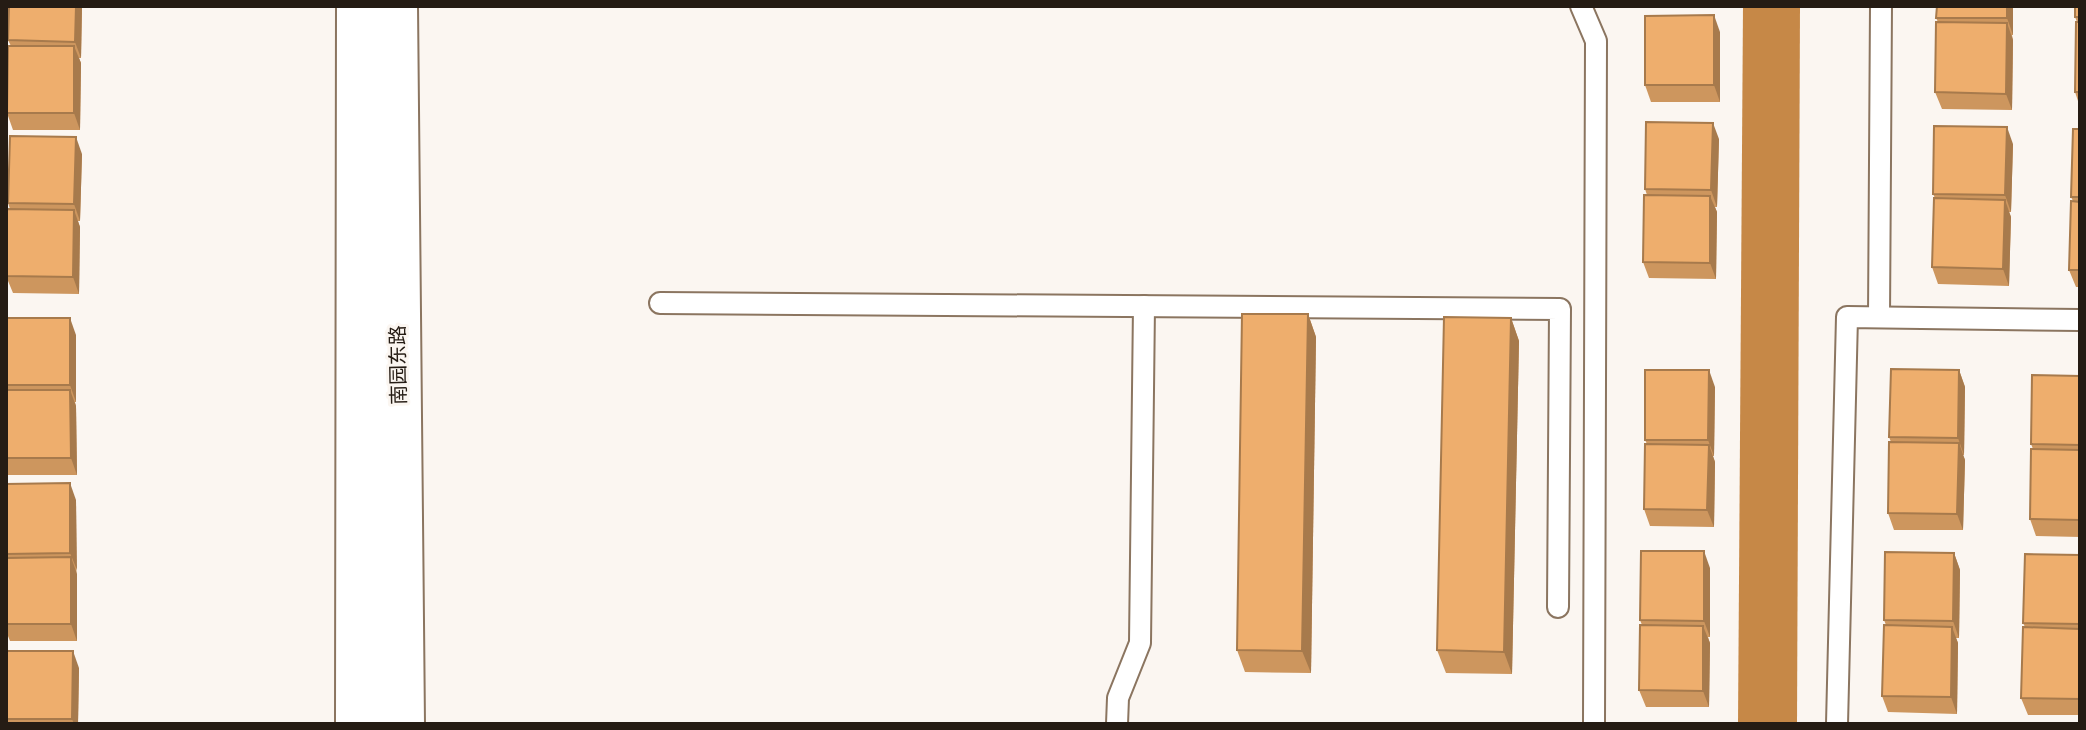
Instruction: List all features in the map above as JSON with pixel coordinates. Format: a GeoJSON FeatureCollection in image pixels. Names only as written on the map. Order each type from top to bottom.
{"type":"FeatureCollection","features":[{"type":"Feature","properties":{"kind":"main road","name":"南园东路"},"geometry":{"type":"LineString","coordinates":[[358,724],[359,6]]}},
{"type":"Feature","properties":{"kind":"main road","name":"南园东路"},"geometry":{"type":"LineString","coordinates":[[395,6],[402,724]]}},
{"type":"Feature","properties":{"kind":"lane"},"geometry":{"type":"LineString","coordinates":[[1581,6],[1596,41],[1594,724]]}},
{"type":"Feature","properties":{"kind":"lane"},"geometry":{"type":"LineString","coordinates":[[1879,317],[1881,6]]}},
{"type":"Feature","properties":{"kind":"lane"},"geometry":{"type":"LineString","coordinates":[[660,303],[1560,309],[1558,607]]}},
{"type":"Feature","properties":{"kind":"lane"},"geometry":{"type":"LineString","coordinates":[[1117,724],[1118,698],[1140,643],[1144,306]]}},
{"type":"Feature","properties":{"kind":"lane"},"geometry":{"type":"LineString","coordinates":[[1837,724],[1847,317],[2080,320]]}},
{"type":"Feature","properties":{"kind":"shaded area"},"geometry":{"type":"Polygon","coordinates":[[[1743,6],[1800,6],[1797,724],[1738,724],[1743,6]]]}},
{"type":"Feature","properties":{"kind":"building"},"geometry":{"type":"Polygon","coordinates":[[[9,6],[76,6],[75,42],[8,40],[9,6]]]}},
{"type":"Feature","properties":{"kind":"building"},"geometry":{"type":"Polygon","coordinates":[[[1937,6],[2007,6],[2007,18],[1936,18],[1937,6]]]}},
{"type":"Feature","properties":{"kind":"building"},"geometry":{"type":"Polygon","coordinates":[[[2075,6],[2080,6],[2080,17],[2075,17],[2075,6]]]}},
{"type":"Feature","properties":{"kind":"building"},"geometry":{"type":"Polygon","coordinates":[[[1714,15],[1714,85],[1645,85],[1645,16],[1714,15]]]}},
{"type":"Feature","properties":{"kind":"building"},"geometry":{"type":"Polygon","coordinates":[[[1936,22],[2007,23],[2006,94],[1935,92],[1936,22]]]}},
{"type":"Feature","properties":{"kind":"building"},"geometry":{"type":"Polygon","coordinates":[[[2076,22],[2080,22],[2080,92],[2075,92],[2076,22]]]}},
{"type":"Feature","properties":{"kind":"building"},"geometry":{"type":"Polygon","coordinates":[[[8,46],[74,46],[74,113],[7,113],[8,46]]]}},
{"type":"Feature","properties":{"kind":"building"},"geometry":{"type":"Polygon","coordinates":[[[1646,122],[1713,123],[1711,190],[1645,189],[1646,122]]]}},
{"type":"Feature","properties":{"kind":"building"},"geometry":{"type":"Polygon","coordinates":[[[1934,126],[2007,127],[2005,195],[1933,194],[1934,126]]]}},
{"type":"Feature","properties":{"kind":"building"},"geometry":{"type":"Polygon","coordinates":[[[2073,129],[2080,129],[2080,197],[2071,197],[2073,129]]]}},
{"type":"Feature","properties":{"kind":"building"},"geometry":{"type":"Polygon","coordinates":[[[10,136],[76,137],[74,204],[8,203],[10,136]]]}},
{"type":"Feature","properties":{"kind":"building"},"geometry":{"type":"Polygon","coordinates":[[[1644,195],[1710,196],[1710,263],[1643,262],[1644,195]]]}},
{"type":"Feature","properties":{"kind":"building"},"geometry":{"type":"Polygon","coordinates":[[[1934,198],[2005,200],[2003,269],[1932,267],[1934,198]]]}},
{"type":"Feature","properties":{"kind":"building"},"geometry":{"type":"Polygon","coordinates":[[[2071,201],[2080,202],[2080,270],[2069,270],[2071,201]]]}},
{"type":"Feature","properties":{"kind":"building"},"geometry":{"type":"Polygon","coordinates":[[[7,209],[74,210],[73,277],[6,276],[7,209]]]}},
{"type":"Feature","properties":{"kind":"building"},"geometry":{"type":"Polygon","coordinates":[[[1242,314],[1308,314],[1302,651],[1237,650],[1242,314]]]}},
{"type":"Feature","properties":{"kind":"building"},"geometry":{"type":"Polygon","coordinates":[[[1444,317],[1511,318],[1504,652],[1437,650],[1444,317]]]}},
{"type":"Feature","properties":{"kind":"building"},"geometry":{"type":"Polygon","coordinates":[[[6,318],[70,318],[70,385],[6,385],[6,318]]]}},
{"type":"Feature","properties":{"kind":"building"},"geometry":{"type":"Polygon","coordinates":[[[1891,369],[1959,370],[1958,438],[1889,437],[1891,369]]]}},
{"type":"Feature","properties":{"kind":"building"},"geometry":{"type":"Polygon","coordinates":[[[1645,370],[1709,370],[1708,440],[1645,440],[1645,370]]]}},
{"type":"Feature","properties":{"kind":"building"},"geometry":{"type":"Polygon","coordinates":[[[2032,375],[2080,376],[2080,445],[2031,444],[2032,375]]]}},
{"type":"Feature","properties":{"kind":"building"},"geometry":{"type":"Polygon","coordinates":[[[6,390],[70,390],[71,458],[6,458],[6,390]]]}},
{"type":"Feature","properties":{"kind":"building"},"geometry":{"type":"Polygon","coordinates":[[[1889,442],[1959,443],[1957,514],[1888,513],[1889,442]]]}},
{"type":"Feature","properties":{"kind":"building"},"geometry":{"type":"Polygon","coordinates":[[[1645,444],[1709,445],[1707,510],[1644,509],[1645,444]]]}},
{"type":"Feature","properties":{"kind":"building"},"geometry":{"type":"Polygon","coordinates":[[[2031,449],[2080,450],[2080,520],[2030,519],[2031,449]]]}},
{"type":"Feature","properties":{"kind":"building"},"geometry":{"type":"Polygon","coordinates":[[[70,483],[70,553],[6,554],[6,484],[70,483]]]}},
{"type":"Feature","properties":{"kind":"building"},"geometry":{"type":"Polygon","coordinates":[[[1641,551],[1704,551],[1704,621],[1640,620],[1641,551]]]}},
{"type":"Feature","properties":{"kind":"building"},"geometry":{"type":"Polygon","coordinates":[[[1885,552],[1954,553],[1953,621],[1884,620],[1885,552]]]}},
{"type":"Feature","properties":{"kind":"building"},"geometry":{"type":"Polygon","coordinates":[[[2025,554],[2080,555],[2080,624],[2023,623],[2025,554]]]}},
{"type":"Feature","properties":{"kind":"building"},"geometry":{"type":"Polygon","coordinates":[[[71,557],[71,624],[6,624],[6,558],[71,557]]]}},
{"type":"Feature","properties":{"kind":"building"},"geometry":{"type":"Polygon","coordinates":[[[1640,625],[1703,626],[1703,691],[1639,690],[1640,625]]]}},
{"type":"Feature","properties":{"kind":"building"},"geometry":{"type":"Polygon","coordinates":[[[1884,625],[1952,627],[1951,697],[1882,696],[1884,625]]]}},
{"type":"Feature","properties":{"kind":"building"},"geometry":{"type":"Polygon","coordinates":[[[2023,627],[2080,629],[2080,699],[2021,698],[2023,627]]]}},
{"type":"Feature","properties":{"kind":"building"},"geometry":{"type":"Polygon","coordinates":[[[7,651],[73,651],[72,719],[6,719],[7,651]]]}}]}
